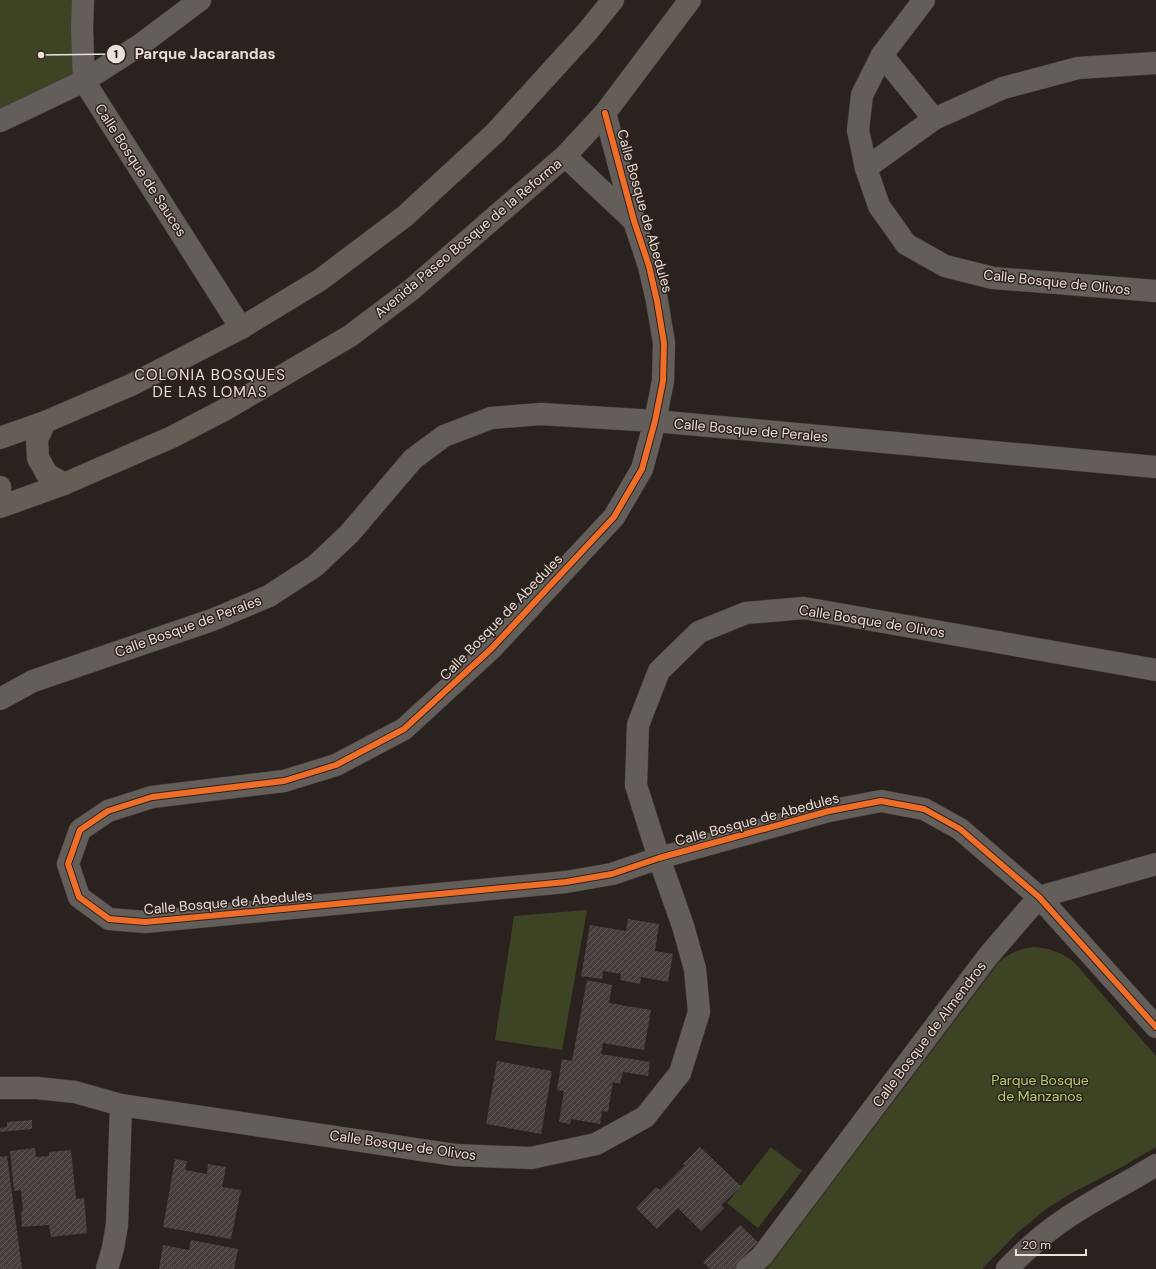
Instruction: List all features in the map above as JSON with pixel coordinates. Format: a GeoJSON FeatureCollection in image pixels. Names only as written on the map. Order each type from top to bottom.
{"type":"FeatureCollection","features":[{"type":"Feature","properties":{"kind":"main road"},"geometry":{"type":"LineString","coordinates":[[0,438],[45,422],[131,385],[241,328],[320,280],[405,216],[495,133],[587,32],[613,0]]}},
{"type":"Feature","properties":{"kind":"main road","name":"Avenida Paseo Bosque de la Reforma"},"geometry":{"type":"LineString","coordinates":[[0,507],[64,484],[172,437],[218,414],[350,336],[411,290],[565,156],[605,113],[690,0]]}},
{"type":"Feature","properties":{"kind":"main road"},"geometry":{"type":"LineString","coordinates":[[45,422],[37,439],[38,458],[47,474],[64,484]]}},
{"type":"Feature","properties":{"kind":"main road"},"geometry":{"type":"LineString","coordinates":[[0,487],[0,494]]}},
{"type":"Feature","properties":{"kind":"street"},"geometry":{"type":"LineString","coordinates":[[83,0],[82,29],[84,81]]}},
{"type":"Feature","properties":{"kind":"street"},"geometry":{"type":"LineString","coordinates":[[0,121],[84,81],[140,45],[200,0]]}},
{"type":"Feature","properties":{"kind":"street","name":"Calle Bosque de Olivos"},"geometry":{"type":"LineString","coordinates":[[924,0],[882,55],[862,96],[858,130],[866,168],[879,206],[906,244],[945,266],[993,278],[1156,291]]}},
{"type":"Feature","properties":{"kind":"street"},"geometry":{"type":"LineString","coordinates":[[882,55],[934,119]]}},
{"type":"Feature","properties":{"kind":"street"},"geometry":{"type":"LineString","coordinates":[[866,168],[934,119],[1003,88],[1078,68],[1156,63]]}},
{"type":"Feature","properties":{"kind":"street","name":"Calle Bosque de Sauces"},"geometry":{"type":"LineString","coordinates":[[84,81],[241,328]]}},
{"type":"Feature","properties":{"kind":"street","name":"Calle Bosque de Abedules"},"geometry":{"type":"LineString","coordinates":[[605,113],[634,221],[649,266],[664,343],[663,381],[656,421],[642,469],[614,517],[491,649],[404,729],[336,766],[284,781],[152,798],[108,811],[80,830],[68,864],[79,896],[109,919],[145,922],[566,882],[612,874],[659,858],[829,811],[882,801],[924,809],[960,829],[1039,897],[1156,1027]]}},
{"type":"Feature","properties":{"kind":"street","name":"Calle Bosque de Abedules"},"geometry":{"type":"LineString","coordinates":[[565,156],[634,221]]}},
{"type":"Feature","properties":{"kind":"street","name":"Calle Bosque de Perales"},"geometry":{"type":"LineString","coordinates":[[0,699],[33,681],[212,620],[269,596],[315,566],[350,534],[413,459],[444,436],[491,418],[541,414],[656,421],[1156,468]]}},
{"type":"Feature","properties":{"kind":"street","name":"Calle Bosque de Olivos"},"geometry":{"type":"LineString","coordinates":[[0,1088],[37,1088],[75,1092],[120,1105],[455,1155],[531,1158],[596,1144],[645,1117],[680,1073],[699,1012],[695,969],[683,926],[659,858],[636,785],[638,725],[659,671],[699,632],[746,613],[804,608],[1156,670]]}},
{"type":"Feature","properties":{"kind":"street"},"geometry":{"type":"LineString","coordinates":[[1039,897],[1156,864]]}},
{"type":"Feature","properties":{"kind":"street","name":"Calle Bosque de Almendros"},"geometry":{"type":"LineString","coordinates":[[747,1269],[762,1256],[989,955],[1039,897]]}},
{"type":"Feature","properties":{"kind":"street"},"geometry":{"type":"LineString","coordinates":[[107,1269],[114,1248],[117,1225],[120,1105]]}},
{"type":"Feature","properties":{"kind":"street"},"geometry":{"type":"LineString","coordinates":[[1007,1269],[1057,1224],[1156,1165]]}},
{"type":"Feature","properties":{"kind":"green space"},"geometry":{"type":"Polygon","coordinates":[[[0,0],[86,0],[84,81],[0,120],[0,0]]]}},
{"type":"Feature","properties":{"kind":"green space"},"geometry":{"type":"Polygon","coordinates":[[[587,910],[562,1050],[495,1040],[514,916],[587,910]]]}},
{"type":"Feature","properties":{"kind":"green space","name":"Parque Bosque de Manzanos"},"geometry":{"type":"Polygon","coordinates":[[[1033,947],[1055,951],[1074,962],[1156,1056],[1156,1147],[1122,1167],[1070,1194],[1046,1209],[1017,1233],[982,1269],[766,1269],[999,962],[1015,952],[1033,947]]]}},
{"type":"Feature","properties":{"kind":"green space"},"geometry":{"type":"Polygon","coordinates":[[[771,1147],[802,1171],[758,1228],[727,1203],[771,1147]]]}},
{"type":"Feature","properties":{"kind":"building"},"geometry":{"type":"Polygon","coordinates":[[[628,919],[659,924],[655,951],[673,954],[668,982],[641,977],[640,984],[620,980],[621,974],[603,971],[602,979],[581,976],[590,925],[626,931],[628,919]]]}},
{"type":"Feature","properties":{"kind":"building"},"geometry":{"type":"Polygon","coordinates":[[[587,980],[612,985],[609,1003],[651,1010],[644,1050],[603,1043],[601,1054],[650,1062],[648,1076],[623,1072],[620,1084],[613,1082],[608,1112],[602,1111],[600,1124],[571,1119],[570,1124],[559,1122],[564,1091],[557,1090],[562,1059],[572,1061],[587,980]]]}},
{"type":"Feature","properties":{"kind":"building"},"geometry":{"type":"Polygon","coordinates":[[[497,1061],[552,1071],[541,1134],[486,1124],[497,1061]]]}},
{"type":"Feature","properties":{"kind":"building"},"geometry":{"type":"Polygon","coordinates":[[[32,1120],[32,1129],[0,1132],[0,1128],[7,1127],[7,1122],[32,1120]]]}},
{"type":"Feature","properties":{"kind":"building"},"geometry":{"type":"Polygon","coordinates":[[[700,1147],[741,1186],[721,1205],[724,1208],[701,1231],[678,1208],[657,1229],[636,1208],[656,1187],[660,1190],[685,1165],[683,1164],[700,1147]]]}},
{"type":"Feature","properties":{"kind":"building"},"geometry":{"type":"Polygon","coordinates":[[[35,1148],[36,1157],[49,1156],[49,1152],[71,1150],[76,1199],[84,1198],[87,1233],[51,1237],[49,1225],[22,1227],[21,1212],[23,1211],[21,1190],[14,1191],[10,1151],[35,1148]]]}},
{"type":"Feature","properties":{"kind":"building"},"geometry":{"type":"Polygon","coordinates":[[[7,1156],[22,1269],[0,1269],[0,1157],[7,1156]]]}},
{"type":"Feature","properties":{"kind":"building"},"geometry":{"type":"Polygon","coordinates":[[[175,1159],[187,1161],[185,1170],[207,1174],[208,1164],[226,1167],[222,1187],[241,1190],[231,1239],[163,1227],[175,1159]]]}},
{"type":"Feature","properties":{"kind":"building"},"geometry":{"type":"Polygon","coordinates":[[[740,1225],[758,1242],[746,1254],[751,1259],[741,1269],[710,1269],[703,1262],[740,1225]]]}},
{"type":"Feature","properties":{"kind":"building"},"geometry":{"type":"Polygon","coordinates":[[[191,1240],[238,1249],[234,1269],[159,1269],[163,1245],[189,1250],[191,1240]]]}},
{"type":"Feature","properties":{"kind":"cycle path"},"geometry":{"type":"LineString","coordinates":[[605,113],[634,221],[649,266],[664,343],[663,381],[655,421],[642,469],[614,517],[491,649],[404,729],[336,765],[284,781],[152,797],[108,811],[80,830],[68,864],[79,897],[109,919],[145,922],[566,882],[612,874],[659,858],[829,811],[881,801],[924,809],[960,829],[1039,897],[1156,1027]]}},
{"type":"Feature","properties":{"kind":"place","name":"Parque Jacarandas"},"geometry":{"type":"Point","coordinates":[41,55]}},
{"type":"Feature","properties":{"kind":"district","name":"COLONIA BOSQUES DE LAS LOMAS"},"geometry":{"type":"Point","coordinates":[210,384]}}]}
